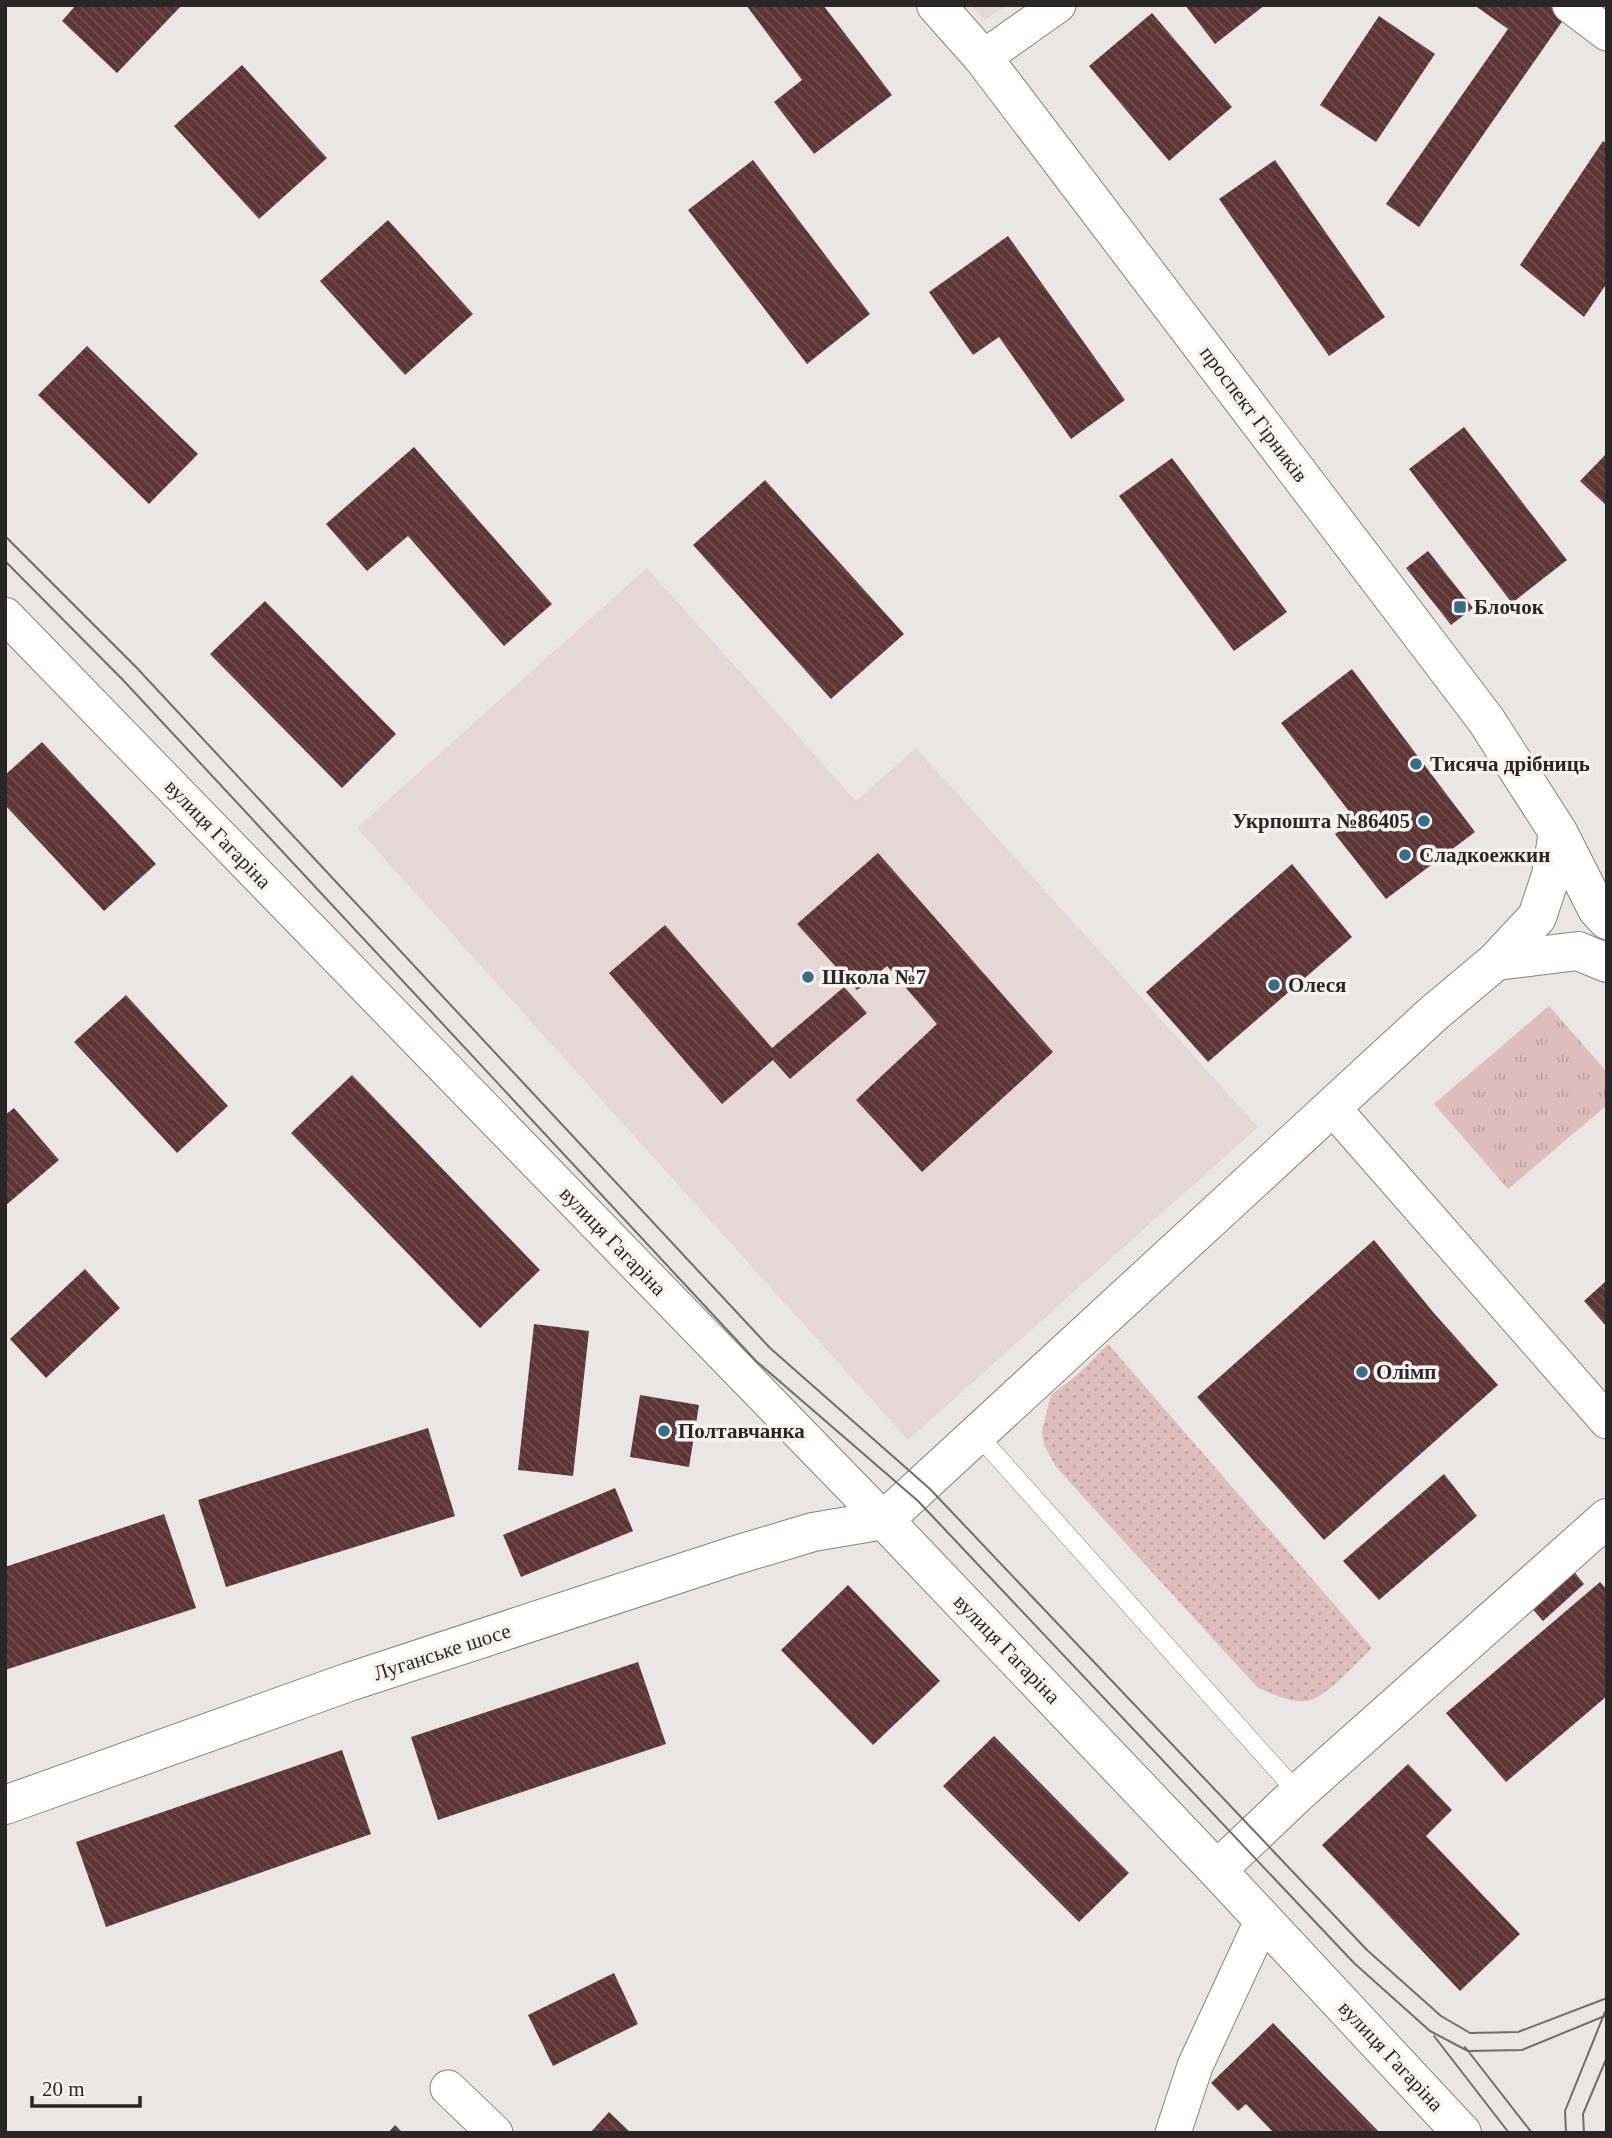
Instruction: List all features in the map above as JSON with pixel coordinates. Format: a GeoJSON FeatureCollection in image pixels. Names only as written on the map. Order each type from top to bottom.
{"type":"FeatureCollection","features":[{"type":"Feature","properties":{"kind":"main road","name":"проспект Гірників"},"geometry":{"type":"LineString","coordinates":[[936,5],[983,58],[1486,720],[1558,832],[1597,909],[1607,920]]}},
{"type":"Feature","properties":{"kind":"main road"},"geometry":{"type":"LineString","coordinates":[[884,1520],[1434,1013],[1496,961],[1536,917],[1551,875],[1558,832]]}},
{"type":"Feature","properties":{"kind":"main road"},"geometry":{"type":"LineString","coordinates":[[1496,961],[1578,951],[1607,963]]}},
{"type":"Feature","properties":{"kind":"main road"},"geometry":{"type":"LineString","coordinates":[[1217,1870],[1298,1793],[1607,1518]]}},
{"type":"Feature","properties":{"kind":"main road","name":"Луганське шосе"},"geometry":{"type":"LineString","coordinates":[[5,1805],[349,1682],[733,1556],[813,1532],[884,1520]]}},
{"type":"Feature","properties":{"kind":"main road","name":"вулиця Гагаріна"},"geometry":{"type":"LineString","coordinates":[[884,1520],[1217,1870],[1462,2133]]}},
{"type":"Feature","properties":{"kind":"street"},"geometry":{"type":"LineString","coordinates":[[983,58],[1058,5]]}},
{"type":"Feature","properties":{"kind":"street"},"geometry":{"type":"LineString","coordinates":[[1570,5],[1607,33]]}},
{"type":"Feature","properties":{"kind":"street","name":"вулиця Гагаріна"},"geometry":{"type":"LineString","coordinates":[[5,615],[884,1520]]}},
{"type":"Feature","properties":{"kind":"street"},"geometry":{"type":"LineString","coordinates":[[1332,1107],[1607,1421]]}},
{"type":"Feature","properties":{"kind":"street"},"geometry":{"type":"LineString","coordinates":[[1173,2133],[1195,2066],[1263,1919]]}},
{"type":"Feature","properties":{"kind":"street"},"geometry":{"type":"LineString","coordinates":[[448,2088],[495,2133]]}},
{"type":"Feature","properties":{"kind":"lane"},"geometry":{"type":"LineString","coordinates":[[977,1434],[1298,1793]]}},
{"type":"Feature","properties":{"kind":"shaded area"},"geometry":{"type":"Polygon","coordinates":[[[971,5],[1007,5],[985,20],[971,5]]]}},
{"type":"Feature","properties":{"kind":"shaded area","name":"Школа №7"},"geometry":{"type":"Polygon","coordinates":[[[647,568],[856,801],[916,748],[1258,1127],[908,1440],[357,828],[647,568]]]}},
{"type":"Feature","properties":{"kind":"green space"},"geometry":{"type":"Polygon","coordinates":[[[1549,1006],[1607,1072],[1607,1105],[1508,1189],[1434,1104],[1549,1006]]]}},
{"type":"Feature","properties":{"kind":"green space"},"geometry":{"type":"Polygon","coordinates":[[[1108,1344],[1372,1648],[1323,1694],[1307,1701],[1294,1701],[1258,1688],[1056,1467],[1044,1445],[1042,1430],[1051,1395],[1077,1375],[1108,1344]]]}},
{"type":"Feature","properties":{"kind":"building"},"geometry":{"type":"Polygon","coordinates":[[[76,5],[182,5],[117,73],[62,21],[76,5]]]}},
{"type":"Feature","properties":{"kind":"building"},"geometry":{"type":"Polygon","coordinates":[[[746,5],[823,5],[892,95],[814,154],[774,102],[802,80],[746,5]]]}},
{"type":"Feature","properties":{"kind":"building"},"geometry":{"type":"Polygon","coordinates":[[[1185,5],[1265,5],[1215,44],[1185,5]]]}},
{"type":"Feature","properties":{"kind":"building"},"geometry":{"type":"Polygon","coordinates":[[[1474,5],[1556,5],[1568,13],[1419,227],[1386,204],[1508,29],[1474,5]]]}},
{"type":"Feature","properties":{"kind":"building"},"geometry":{"type":"Polygon","coordinates":[[[1152,13],[1232,107],[1169,161],[1089,66],[1152,13]]]}},
{"type":"Feature","properties":{"kind":"building"},"geometry":{"type":"Polygon","coordinates":[[[1379,16],[1435,54],[1376,142],[1320,105],[1379,16]]]}},
{"type":"Feature","properties":{"kind":"building"},"geometry":{"type":"Polygon","coordinates":[[[242,65],[327,158],[259,219],[174,126],[242,65]]]}},
{"type":"Feature","properties":{"kind":"building"},"geometry":{"type":"Polygon","coordinates":[[[1603,141],[1607,144],[1607,283],[1584,317],[1520,265],[1603,141]]]}},
{"type":"Feature","properties":{"kind":"building"},"geometry":{"type":"Polygon","coordinates":[[[753,160],[870,314],[807,364],[688,210],[753,160]]]}},
{"type":"Feature","properties":{"kind":"building"},"geometry":{"type":"Polygon","coordinates":[[[1275,160],[1385,317],[1329,356],[1219,199],[1275,160]]]}},
{"type":"Feature","properties":{"kind":"building"},"geometry":{"type":"Polygon","coordinates":[[[388,220],[473,314],[405,375],[320,281],[388,220]]]}},
{"type":"Feature","properties":{"kind":"building"},"geometry":{"type":"Polygon","coordinates":[[[1008,236],[1125,400],[1071,439],[999,337],[973,355],[929,292],[1008,236]]]}},
{"type":"Feature","properties":{"kind":"building"},"geometry":{"type":"Polygon","coordinates":[[[87,346],[198,454],[149,504],[38,395],[87,346]]]}},
{"type":"Feature","properties":{"kind":"building"},"geometry":{"type":"Polygon","coordinates":[[[1464,427],[1567,560],[1512,603],[1409,469],[1464,427]]]}},
{"type":"Feature","properties":{"kind":"building"},"geometry":{"type":"Polygon","coordinates":[[[414,447],[552,604],[504,646],[408,536],[367,571],[326,524],[414,447]]]}},
{"type":"Feature","properties":{"kind":"building"},"geometry":{"type":"Polygon","coordinates":[[[1607,453],[1607,506],[1580,481],[1607,453]]]}},
{"type":"Feature","properties":{"kind":"building"},"geometry":{"type":"Polygon","coordinates":[[[1172,458],[1287,612],[1234,651],[1119,496],[1172,458]]]}},
{"type":"Feature","properties":{"kind":"building"},"geometry":{"type":"Polygon","coordinates":[[[765,480],[904,634],[831,699],[693,545],[765,480]]]}},
{"type":"Feature","properties":{"kind":"building"},"geometry":{"type":"Polygon","coordinates":[[[1428,551],[1473,608],[1451,625],[1406,568],[1428,551]]]}},
{"type":"Feature","properties":{"kind":"building"},"geometry":{"type":"Polygon","coordinates":[[[265,601],[396,734],[342,788],[210,654],[265,601]]]}},
{"type":"Feature","properties":{"kind":"building"},"geometry":{"type":"Polygon","coordinates":[[[1352,669],[1475,832],[1386,899],[1335,834],[1355,819],[1281,723],[1352,669]]]}},
{"type":"Feature","properties":{"kind":"building"},"geometry":{"type":"Polygon","coordinates":[[[42,742],[156,864],[104,911],[5,805],[5,775],[42,742]]]}},
{"type":"Feature","properties":{"kind":"building"},"geometry":{"type":"Polygon","coordinates":[[[878,853],[1053,1052],[922,1172],[856,1100],[937,1024],[887,966],[857,990],[797,924],[878,853]]]}},
{"type":"Feature","properties":{"kind":"building"},"geometry":{"type":"Polygon","coordinates":[[[1292,864],[1352,937],[1208,1062],[1146,992],[1292,864]]]}},
{"type":"Feature","properties":{"kind":"building"},"geometry":{"type":"Polygon","coordinates":[[[665,925],[772,1048],[844,987],[867,1013],[790,1079],[773,1060],[722,1104],[609,973],[665,925]]]}},
{"type":"Feature","properties":{"kind":"building"},"geometry":{"type":"Polygon","coordinates":[[[126,995],[228,1106],[177,1153],[74,1042],[126,995]]]}},
{"type":"Feature","properties":{"kind":"building"},"geometry":{"type":"Polygon","coordinates":[[[352,1075],[540,1270],[480,1328],[291,1133],[352,1075]]]}},
{"type":"Feature","properties":{"kind":"building"},"geometry":{"type":"Polygon","coordinates":[[[14,1108],[59,1160],[5,1206],[5,1115],[14,1108]]]}},
{"type":"Feature","properties":{"kind":"building"},"geometry":{"type":"Polygon","coordinates":[[[1374,1240],[1498,1385],[1324,1540],[1197,1397],[1374,1240]]]}},
{"type":"Feature","properties":{"kind":"building"},"geometry":{"type":"Polygon","coordinates":[[[85,1269],[120,1308],[46,1378],[10,1339],[85,1269]]]}},
{"type":"Feature","properties":{"kind":"building"},"geometry":{"type":"Polygon","coordinates":[[[1607,1280],[1607,1327],[1584,1301],[1607,1280]]]}},
{"type":"Feature","properties":{"kind":"building"},"geometry":{"type":"Polygon","coordinates":[[[534,1324],[589,1331],[573,1476],[518,1470],[534,1324]]]}},
{"type":"Feature","properties":{"kind":"building","name":"Полтавчанка"},"geometry":{"type":"Polygon","coordinates":[[[640,1395],[699,1405],[689,1467],[630,1457],[640,1395]]]}},
{"type":"Feature","properties":{"kind":"building"},"geometry":{"type":"Polygon","coordinates":[[[428,1428],[455,1516],[226,1587],[198,1500],[428,1428]]]}},
{"type":"Feature","properties":{"kind":"building"},"geometry":{"type":"Polygon","coordinates":[[[1444,1474],[1477,1516],[1379,1600],[1343,1561],[1444,1474]]]}},
{"type":"Feature","properties":{"kind":"building"},"geometry":{"type":"Polygon","coordinates":[[[615,1488],[633,1531],[521,1577],[503,1535],[615,1488]]]}},
{"type":"Feature","properties":{"kind":"building"},"geometry":{"type":"Polygon","coordinates":[[[164,1514],[196,1608],[5,1670],[5,1567],[164,1514]]]}},
{"type":"Feature","properties":{"kind":"building"},"geometry":{"type":"Polygon","coordinates":[[[1572,1569],[1584,1584],[1543,1621],[1530,1606],[1572,1569]]]}},
{"type":"Feature","properties":{"kind":"building"},"geometry":{"type":"Polygon","coordinates":[[[1600,1582],[1607,1590],[1607,1696],[1506,1782],[1446,1713],[1600,1582]]]}},
{"type":"Feature","properties":{"kind":"building"},"geometry":{"type":"Polygon","coordinates":[[[848,1585],[940,1681],[873,1745],[781,1650],[848,1585]]]}},
{"type":"Feature","properties":{"kind":"building"},"geometry":{"type":"Polygon","coordinates":[[[638,1662],[666,1744],[438,1820],[411,1737],[638,1662]]]}},
{"type":"Feature","properties":{"kind":"building"},"geometry":{"type":"Polygon","coordinates":[[[994,1736],[1129,1873],[1079,1922],[943,1786],[994,1736]]]}},
{"type":"Feature","properties":{"kind":"building"},"geometry":{"type":"Polygon","coordinates":[[[342,1750],[371,1834],[106,1927],[76,1842],[342,1750]]]}},
{"type":"Feature","properties":{"kind":"building"},"geometry":{"type":"Polygon","coordinates":[[[1408,1764],[1452,1810],[1426,1836],[1520,1934],[1460,1991],[1322,1845],[1408,1764]]]}},
{"type":"Feature","properties":{"kind":"building"},"geometry":{"type":"Polygon","coordinates":[[[614,1973],[638,2024],[553,2066],[528,2015],[614,1973]]]}},
{"type":"Feature","properties":{"kind":"building"},"geometry":{"type":"Polygon","coordinates":[[[1273,2023],[1380,2133],[1274,2133],[1246,2104],[1238,2111],[1211,2083],[1273,2023]]]}},
{"type":"Feature","properties":{"kind":"building"},"geometry":{"type":"Polygon","coordinates":[[[609,2112],[631,2133],[590,2133],[609,2112]]]}},
{"type":"Feature","properties":{"kind":"building"},"geometry":{"type":"Polygon","coordinates":[[[395,2125],[403,2133],[388,2133],[395,2125]]]}},
{"type":"Feature","properties":{"kind":"tram line"},"geometry":{"type":"LineString","coordinates":[[5,536],[136,667],[770,1348],[930,1489],[1367,1950],[1441,2016],[1470,2033],[1518,2032],[1607,1998]]}},
{"type":"Feature","properties":{"kind":"tram line"},"geometry":{"type":"LineString","coordinates":[[5,561],[123,680],[756,1361],[918,1501],[1354,1963],[1430,2031],[1468,2051],[1522,2050],[1607,2015]]}},
{"type":"Feature","properties":{"kind":"tram line"},"geometry":{"type":"LineString","coordinates":[[1566,2133],[1565,2111],[1605,2012]]}},
{"type":"Feature","properties":{"kind":"tram line"},"geometry":{"type":"LineString","coordinates":[[1434,2036],[1509,2133]]}},
{"type":"Feature","properties":{"kind":"tram line"},"geometry":{"type":"LineString","coordinates":[[1465,2047],[1532,2133]]}},
{"type":"Feature","properties":{"kind":"tram line"},"geometry":{"type":"LineString","coordinates":[[1584,2133],[1583,2114],[1607,2057]]}},
{"type":"Feature","properties":{"kind":"place","name":"Блочок"},"geometry":{"type":"Point","coordinates":[1460,607]}},
{"type":"Feature","properties":{"kind":"place","name":"Тисяча дрібниць"},"geometry":{"type":"Point","coordinates":[1416,764]}},
{"type":"Feature","properties":{"kind":"place","name":"Укрпошта №86405"},"geometry":{"type":"Point","coordinates":[1424,821]}},
{"type":"Feature","properties":{"kind":"place","name":"Сладкоежкин"},"geometry":{"type":"Point","coordinates":[1405,855]}},
{"type":"Feature","properties":{"kind":"place","name":"Школа №7"},"geometry":{"type":"Point","coordinates":[808,977]}},
{"type":"Feature","properties":{"kind":"place","name":"Олеся"},"geometry":{"type":"Point","coordinates":[1274,985]}},
{"type":"Feature","properties":{"kind":"place","name":"Олімп"},"geometry":{"type":"Point","coordinates":[1362,1372]}},
{"type":"Feature","properties":{"kind":"place","name":"Полтавчанка"},"geometry":{"type":"Point","coordinates":[664,1431]}}]}
